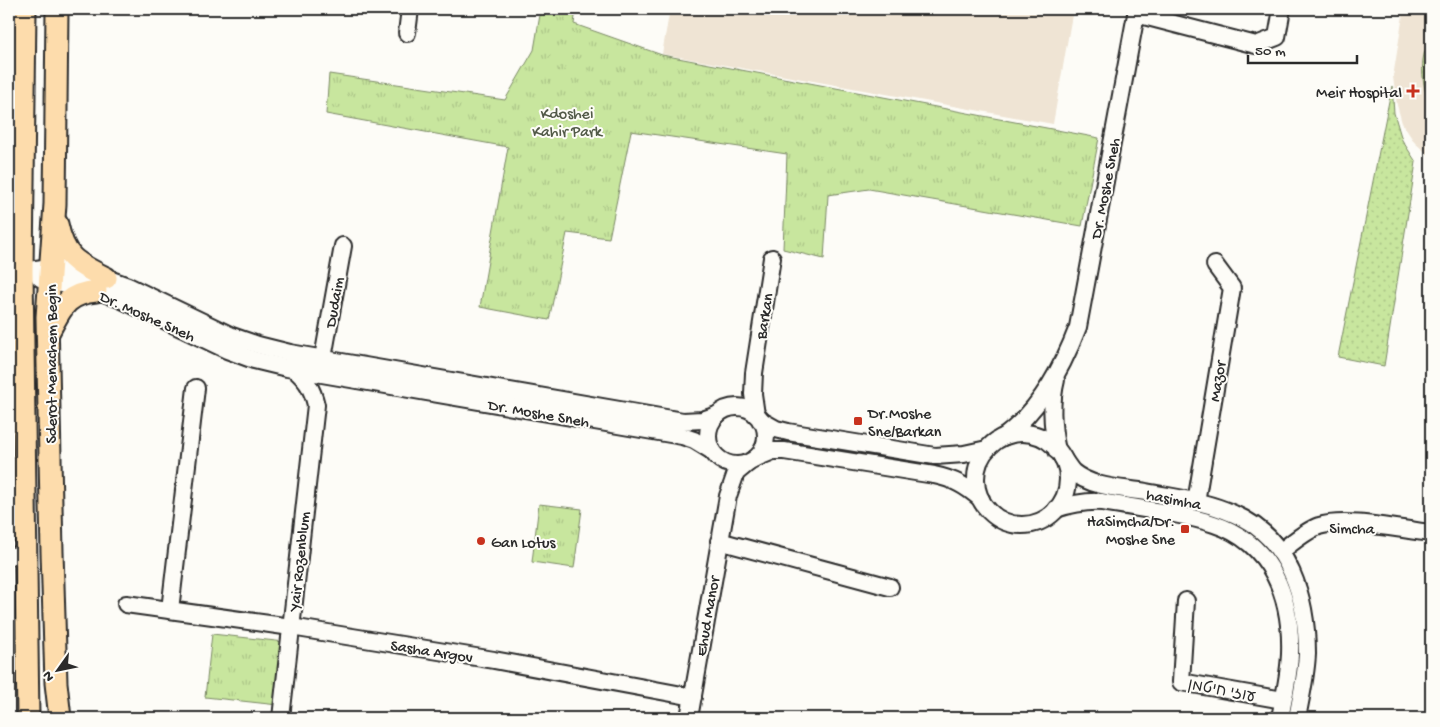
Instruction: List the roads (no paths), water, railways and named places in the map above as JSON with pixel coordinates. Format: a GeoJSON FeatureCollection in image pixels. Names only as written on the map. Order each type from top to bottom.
{"type":"FeatureCollection","features":[{"type":"Feature","properties":{"kind":"main road","name":"Sderot Menachem Begin"},"geometry":{"type":"LineString","coordinates":[[25,9],[17,556],[28,718]]}},
{"type":"Feature","properties":{"kind":"main road","name":"Sderot Menachem Begin"},"geometry":{"type":"LineString","coordinates":[[57,9],[54,212],[49,275],[48,334],[55,665],[60,718]]}},
{"type":"Feature","properties":{"kind":"main road"},"geometry":{"type":"LineString","coordinates":[[48,334],[57,315],[74,296],[101,284],[63,246],[54,212]]}},
{"type":"Feature","properties":{"kind":"street"},"geometry":{"type":"LineString","coordinates":[[407,33],[410,9]]}},
{"type":"Feature","properties":{"kind":"street"},"geometry":{"type":"LineString","coordinates":[[1136,11],[1256,45],[1277,37],[1282,9]]}},
{"type":"Feature","properties":{"kind":"street","name":"Dr. Moshe Sneh"},"geometry":{"type":"LineString","coordinates":[[1005,436],[1037,406],[1062,364],[1078,328],[1136,11]]}},
{"type":"Feature","properties":{"kind":"street","name":"Dudaim"},"geometry":{"type":"LineString","coordinates":[[323,358],[344,246]]}},
{"type":"Feature","properties":{"kind":"street","name":"Barkan"},"geometry":{"type":"LineString","coordinates":[[758,417],[753,394],[754,373],[772,258]]}},
{"type":"Feature","properties":{"kind":"street","name":"Mazor"},"geometry":{"type":"LineString","coordinates":[[1196,502],[1232,288],[1215,266]]}},
{"type":"Feature","properties":{"kind":"street","name":"Dr. Moshe Sneh"},"geometry":{"type":"LineString","coordinates":[[22,271],[101,284],[128,286],[232,336],[274,349],[683,421],[702,420],[724,411]]}},
{"type":"Feature","properties":{"kind":"street","name":"Dr. Moshe Sneh"},"geometry":{"type":"LineString","coordinates":[[101,284],[122,300],[227,350],[254,360],[344,378],[682,436],[699,442],[715,454]]}},
{"type":"Feature","properties":{"kind":"street","name":"Dr. Moshe Sneh"},"geometry":{"type":"LineString","coordinates":[[1060,454],[1052,421],[1053,397],[1062,364]]}},
{"type":"Feature","properties":{"kind":"street","name":"Yair Rozenblum"},"geometry":{"type":"LineString","coordinates":[[281,718],[316,405],[309,385],[294,369]]}},
{"type":"Feature","properties":{"kind":"street","name":"Barkan"},"geometry":{"type":"LineString","coordinates":[[724,411],[743,396],[754,373]]}},
{"type":"Feature","properties":{"kind":"street","name":"Yair Rozenblum"},"geometry":{"type":"LineString","coordinates":[[316,405],[327,387],[344,378]]}},
{"type":"Feature","properties":{"kind":"street"},"geometry":{"type":"LineString","coordinates":[[170,610],[196,388]]}},
{"type":"Feature","properties":{"kind":"street"},"geometry":{"type":"LineString","coordinates":[[981,499],[964,485],[942,477],[784,451],[773,452],[738,465],[727,463],[715,454],[708,441],[708,431],[710,426],[724,411],[742,408],[776,429],[788,432],[935,456],[964,454],[987,449]]}},
{"type":"Feature","properties":{"kind":"street"},"geometry":{"type":"LineString","coordinates":[[752,460],[762,450],[765,442],[765,432],[758,417]]}},
{"type":"Feature","properties":{"kind":"street"},"geometry":{"type":"LineString","coordinates":[[1022,433],[1033,434],[1044,439],[1060,454],[1066,468],[1068,480],[1066,492],[1061,503],[1040,521],[1026,525],[1010,524],[997,517],[985,507],[978,493],[976,478],[979,462],[987,449],[1005,436],[1022,433]]}},
{"type":"Feature","properties":{"kind":"street","name":"Ehud Manor"},"geometry":{"type":"LineString","coordinates":[[715,454],[724,480],[724,513]]}},
{"type":"Feature","properties":{"kind":"street","name":"hasimha"},"geometry":{"type":"LineString","coordinates":[[1060,454],[1073,472],[1086,479],[1104,485],[1221,508],[1255,525],[1274,557]]}},
{"type":"Feature","properties":{"kind":"street","name":"Ehud Manor"},"geometry":{"type":"LineString","coordinates":[[689,718],[724,513],[731,484],[736,473],[752,460]]}},
{"type":"Feature","properties":{"kind":"street","name":"hasimha"},"geometry":{"type":"LineString","coordinates":[[1056,509],[1070,504],[1102,502],[1199,519],[1229,530],[1274,557]]}},
{"type":"Feature","properties":{"kind":"street","name":"Simcha"},"geometry":{"type":"LineString","coordinates":[[1274,557],[1318,526],[1358,524],[1431,533]]}},
{"type":"Feature","properties":{"kind":"street"},"geometry":{"type":"LineString","coordinates":[[719,541],[890,587]]}},
{"type":"Feature","properties":{"kind":"street"},"geometry":{"type":"LineString","coordinates":[[1280,718],[1290,655],[1286,606],[1280,588],[1274,557],[1286,560],[1303,602],[1307,656],[1297,718]]}},
{"type":"Feature","properties":{"kind":"street","name":"עוזי חיטמן"},"geometry":{"type":"LineString","coordinates":[[1186,601],[1181,682],[1283,700]]}},
{"type":"Feature","properties":{"kind":"street","name":"Sasha Argov"},"geometry":{"type":"LineString","coordinates":[[126,604],[291,627],[494,660],[693,697]]}},
{"type":"Feature","properties":{"kind":"place","name":"Meir Hospital"},"geometry":{"type":"Point","coordinates":[1413,91]}},
{"type":"Feature","properties":{"kind":"place","name":"Dr.Moshe Sne/Barkan"},"geometry":{"type":"Point","coordinates":[858,421]}},
{"type":"Feature","properties":{"kind":"place","name":"HaSimcha/Dr. Moshe Sne"},"geometry":{"type":"Point","coordinates":[1185,529]}},
{"type":"Feature","properties":{"kind":"place","name":"Gan Lotus"},"geometry":{"type":"Point","coordinates":[481,541]}},
{"type":"Feature","properties":{"kind":"park label","name":"Kdoshei Kahir Park"},"geometry":{"type":"Point","coordinates":[567,121]}}]}
